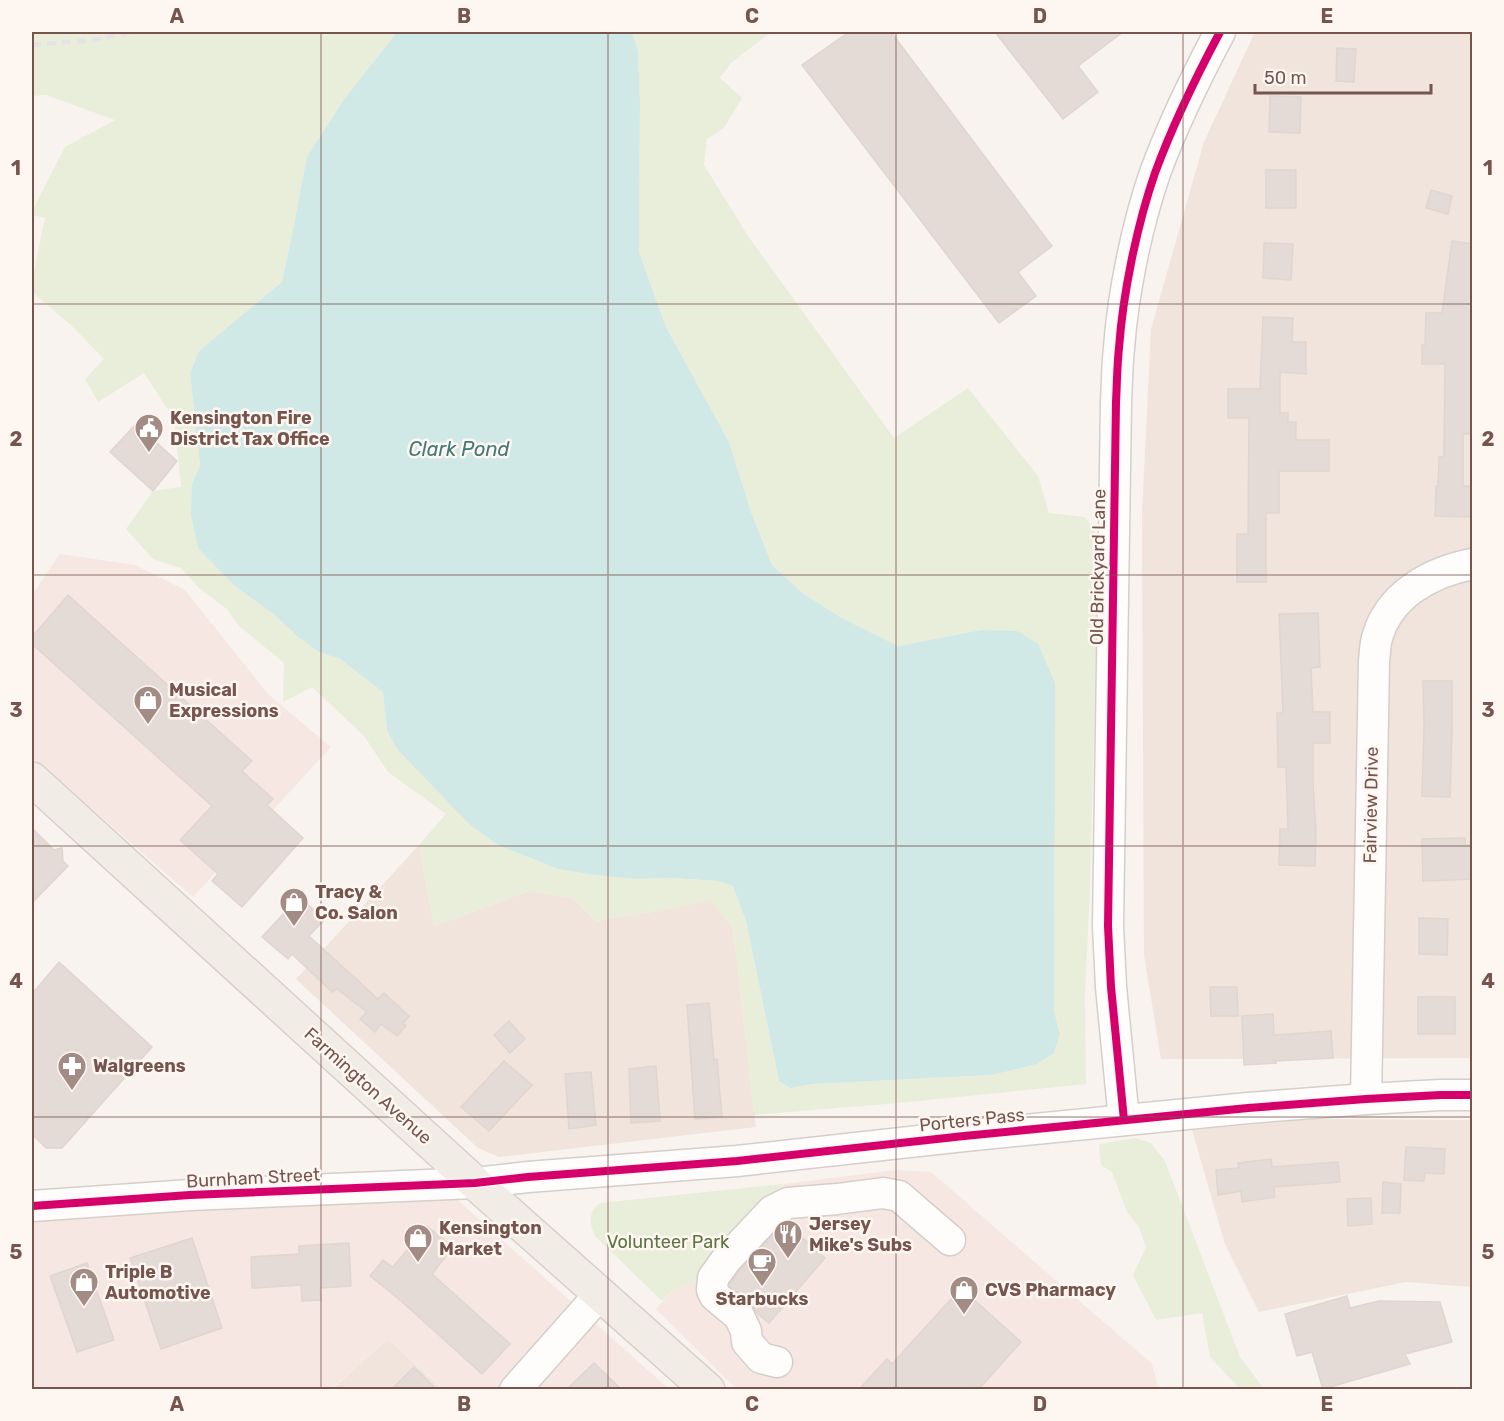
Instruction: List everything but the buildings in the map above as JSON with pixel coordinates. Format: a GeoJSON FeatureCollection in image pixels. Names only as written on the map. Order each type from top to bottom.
{"type":"FeatureCollection","features":[{"type":"Feature","properties":{"kind":"main road","name":"Farmington Avenue"},"geometry":{"type":"LineString","coordinates":[[32,779],[475,1183],[708,1389]]}},
{"type":"Feature","properties":{"kind":"street","name":"Old Brickyard Lane"},"geometry":{"type":"LineString","coordinates":[[1124,1120],[1111,987],[1108,926],[1116,402],[1119,345],[1126,288],[1155,174],[1176,122],[1220,32]]}},
{"type":"Feature","properties":{"kind":"street","name":"Fairview Drive"},"geometry":{"type":"LineString","coordinates":[[1366,1099],[1374,661],[1378,636],[1387,615],[1406,593],[1429,578],[1457,567],[1473,564]]}},
{"type":"Feature","properties":{"kind":"street","name":"Porters Pass"},"geometry":{"type":"LineString","coordinates":[[475,1183],[748,1160],[1248,1108],[1366,1099],[1473,1095]]}},
{"type":"Feature","properties":{"kind":"street","name":"Burnham Street"},"geometry":{"type":"LineString","coordinates":[[32,1206],[190,1195],[475,1183]]}},
{"type":"Feature","properties":{"kind":"street"},"geometry":{"type":"LineString","coordinates":[[777,1362],[761,1358],[747,1342],[746,1331],[739,1316],[715,1296],[712,1290],[713,1278],[726,1260],[772,1211],[788,1203],[883,1193],[899,1196],[950,1240]]}},
{"type":"Feature","properties":{"kind":"street"},"geometry":{"type":"LineString","coordinates":[[515,1389],[600,1294]]}},
{"type":"Feature","properties":{"kind":"shaded area"},"geometry":{"type":"Polygon","coordinates":[[[1255,32],[1472,32],[1472,1058],[1161,1059],[1144,955],[1142,513],[1151,329],[1204,142],[1255,32]]]}},
{"type":"Feature","properties":{"kind":"shaded area"},"geometry":{"type":"Polygon","coordinates":[[[60,554],[135,565],[185,590],[268,694],[331,747],[193,897],[32,757],[32,595],[60,554]]]}},
{"type":"Feature","properties":{"kind":"shaded area"},"geometry":{"type":"Polygon","coordinates":[[[419,845],[434,926],[529,891],[572,898],[596,921],[659,911],[711,899],[733,929],[756,1127],[499,1157],[478,1148],[296,979],[419,845]]]}},
{"type":"Feature","properties":{"kind":"shaded area"},"geometry":{"type":"Polygon","coordinates":[[[1315,1119],[1472,1120],[1472,1287],[1406,1282],[1259,1312],[1225,1244],[1192,1130],[1315,1119]]]}},
{"type":"Feature","properties":{"kind":"shaded area"},"geometry":{"type":"Polygon","coordinates":[[[895,1170],[931,1172],[1152,1364],[1159,1389],[736,1389],[656,1309],[673,1290],[701,1278],[784,1184],[895,1170]]]}},
{"type":"Feature","properties":{"kind":"shaded area"},"geometry":{"type":"Polygon","coordinates":[[[453,1196],[669,1389],[443,1389],[388,1339],[331,1389],[32,1390],[32,1219],[453,1196]]]}},
{"type":"Feature","properties":{"kind":"shaded area"},"geometry":{"type":"Polygon","coordinates":[[[388,1339],[442,1389],[331,1390],[388,1339]]]}},
{"type":"Feature","properties":{"kind":"green space"},"geometry":{"type":"Polygon","coordinates":[[[32,32],[397,32],[345,98],[294,225],[282,282],[199,351],[190,373],[200,465],[192,484],[275,615],[298,637],[319,652],[340,659],[383,692],[387,730],[498,845],[558,869],[635,879],[672,878],[718,881],[733,886],[746,921],[779,1081],[790,1087],[992,1075],[1037,1064],[1054,1053],[1060,1034],[981,630],[898,646],[840,617],[804,594],[772,565],[751,512],[729,442],[666,327],[639,252],[640,101],[638,51],[632,32],[771,32],[731,63],[720,78],[742,98],[724,128],[707,139],[704,165],[748,236],[894,438],[968,388],[1038,476],[1049,513],[1085,517],[1099,539],[1085,995],[1086,1084],[754,1115],[733,929],[711,900],[596,921],[572,898],[529,891],[434,926],[419,845],[446,814],[388,772],[364,736],[312,687],[283,702],[284,663],[239,626],[227,609],[199,588],[181,568],[153,559],[126,529],[153,491],[181,487],[174,419],[144,373],[98,402],[85,379],[104,359],[73,327],[32,292],[32,281],[45,218],[32,215],[32,211],[65,147],[115,120],[46,95],[32,96],[32,32]]]}},
{"type":"Feature","properties":{"kind":"green space"},"geometry":{"type":"Polygon","coordinates":[[[1135,1138],[1151,1143],[1165,1161],[1240,1357],[1264,1389],[1240,1389],[1210,1357],[1202,1313],[1156,1320],[1133,1275],[1146,1247],[1139,1227],[1127,1212],[1112,1172],[1101,1165],[1099,1144],[1135,1138]]]}},
{"type":"Feature","properties":{"kind":"green space","name":"Volunteer Park"},"geometry":{"type":"Polygon","coordinates":[[[784,1184],[701,1278],[673,1290],[662,1301],[595,1236],[592,1227],[593,1210],[600,1203],[784,1184]]]}},
{"type":"Feature","properties":{"kind":"water","name":"Clark Pond"},"geometry":{"type":"Polygon","coordinates":[[[397,32],[632,32],[638,51],[640,101],[639,252],[666,327],[729,442],[751,512],[772,565],[804,594],[840,617],[898,646],[981,630],[1017,631],[1038,644],[1055,683],[1054,1011],[1060,1034],[1054,1053],[1037,1064],[992,1075],[813,1084],[790,1088],[779,1081],[746,921],[733,886],[718,881],[672,878],[635,879],[558,869],[498,845],[469,824],[397,749],[387,730],[383,692],[340,659],[319,652],[298,637],[275,615],[235,586],[198,548],[191,515],[192,484],[200,465],[190,373],[199,351],[282,282],[307,157],[345,98],[397,32]]]}},
{"type":"Feature","properties":{"kind":"railway"},"geometry":{"type":"LineString","coordinates":[[32,45],[94,40],[132,32]]}},
{"type":"Feature","properties":{"kind":"cycle path"},"geometry":{"type":"LineString","coordinates":[[1124,1120],[1111,987],[1108,926],[1118,355],[1127,282],[1148,193],[1177,119],[1220,32]]}},
{"type":"Feature","properties":{"kind":"cycle path"},"geometry":{"type":"LineString","coordinates":[[32,1206],[190,1195],[475,1183],[737,1161],[1248,1108],[1366,1099],[1472,1095]]}},
{"type":"Feature","properties":{"kind":"place","name":"Kensington Fire District Tax Office"},"geometry":{"type":"Point","coordinates":[149,454]}},
{"type":"Feature","properties":{"kind":"place","name":"Musical Expressions"},"geometry":{"type":"Point","coordinates":[148,726]}},
{"type":"Feature","properties":{"kind":"place","name":"Tracy & Co. Salon"},"geometry":{"type":"Point","coordinates":[294,928]}},
{"type":"Feature","properties":{"kind":"place","name":"Walgreens"},"geometry":{"type":"Point","coordinates":[72,1092]}},
{"type":"Feature","properties":{"kind":"place","name":"Jersey Mike's Subs"},"geometry":{"type":"Point","coordinates":[788,1260]}},
{"type":"Feature","properties":{"kind":"place","name":"Kensington Market"},"geometry":{"type":"Point","coordinates":[418,1264]}},
{"type":"Feature","properties":{"kind":"place","name":"Starbucks"},"geometry":{"type":"Point","coordinates":[762,1288]}},
{"type":"Feature","properties":{"kind":"place","name":"Triple B Automotive"},"geometry":{"type":"Point","coordinates":[84,1308]}},
{"type":"Feature","properties":{"kind":"place","name":"CVS Pharmacy"},"geometry":{"type":"Point","coordinates":[964,1316]}}]}
